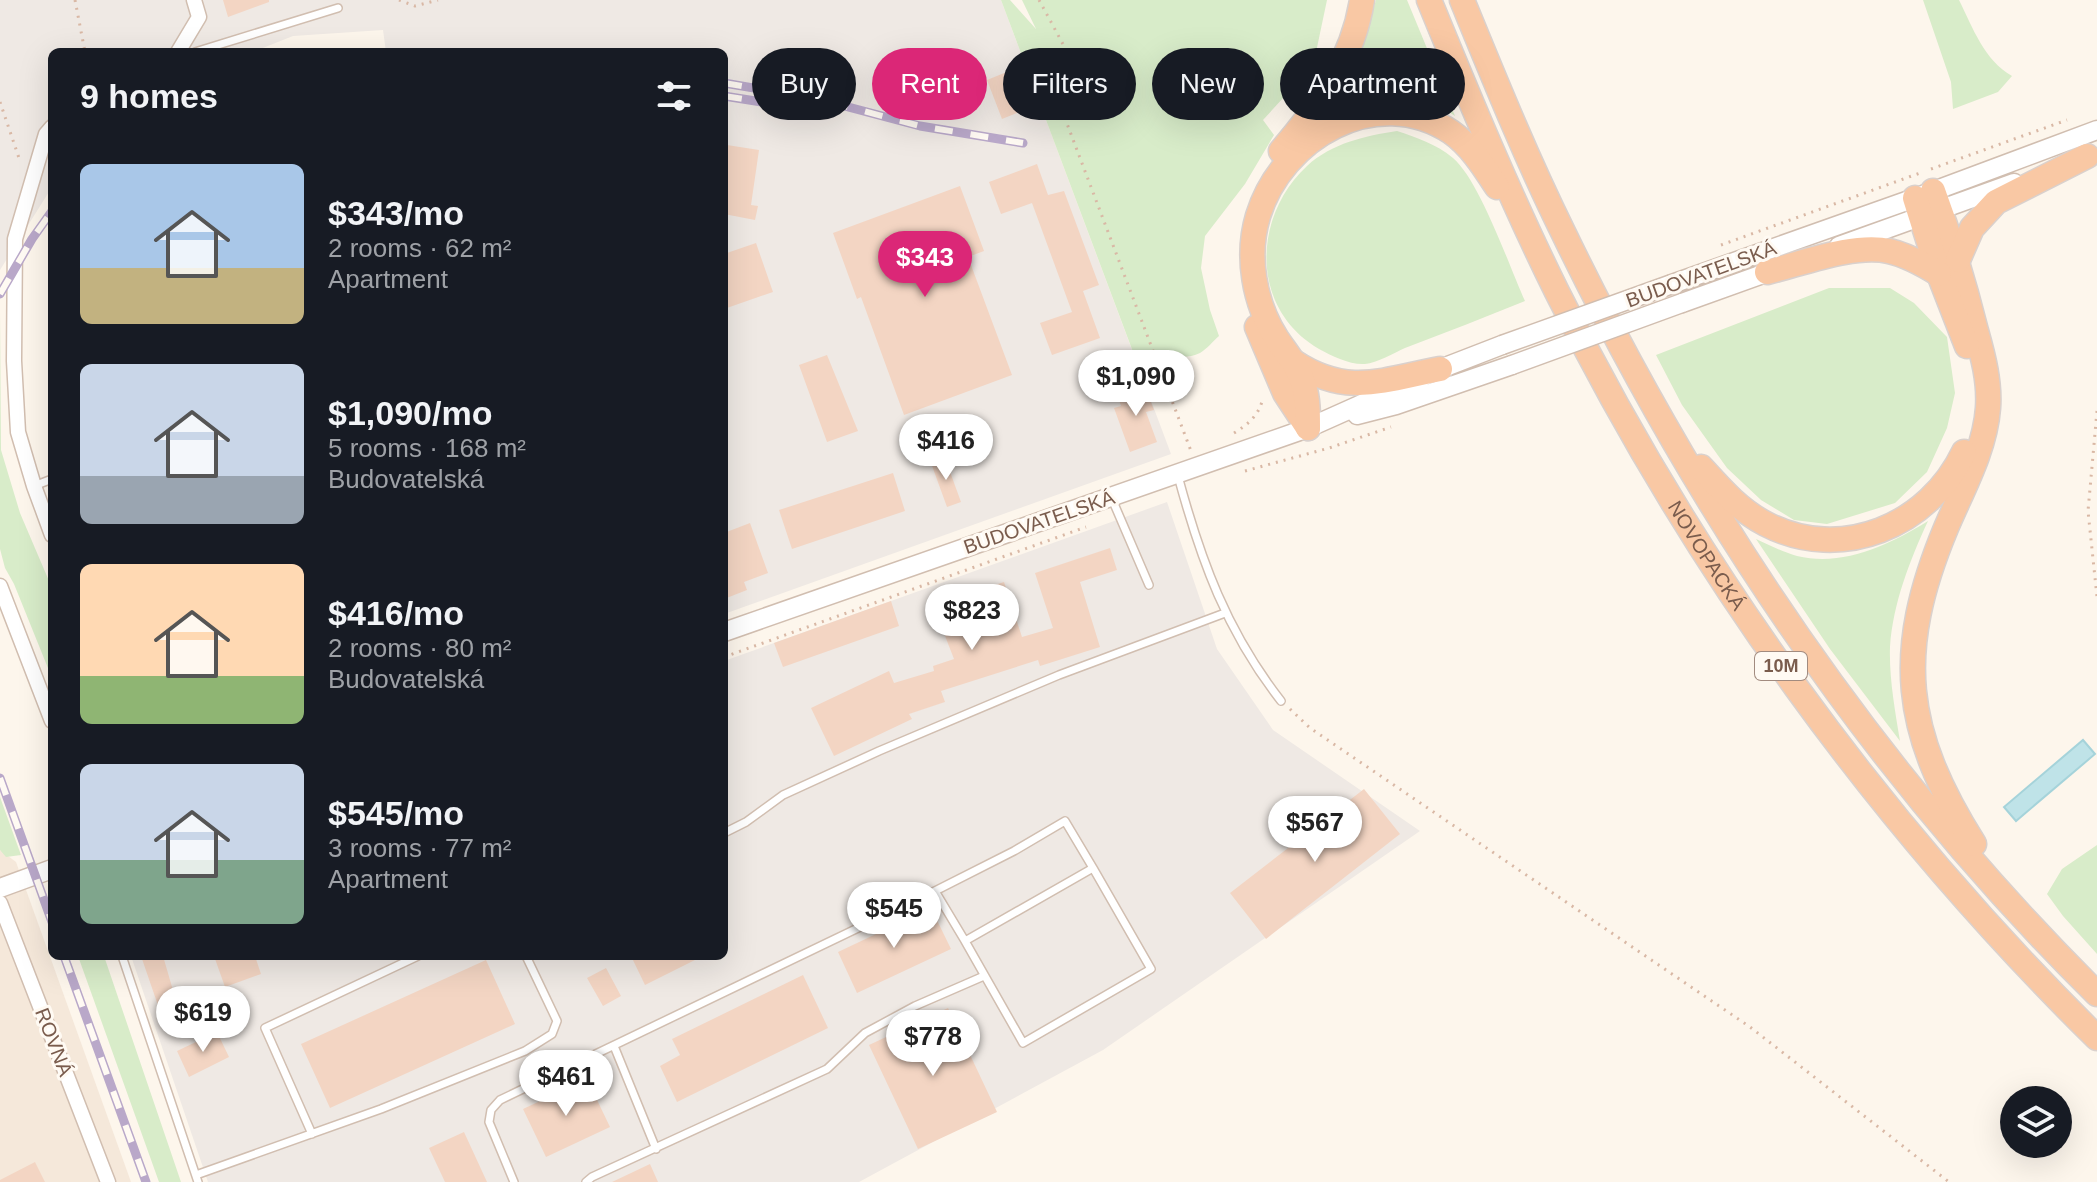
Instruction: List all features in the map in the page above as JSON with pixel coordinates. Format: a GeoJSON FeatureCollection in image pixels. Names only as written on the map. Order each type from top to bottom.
{"type":"FeatureCollection","features":[{"type":"Feature","properties":{"kind":"highway"},"geometry":{"type":"LineString","coordinates":[[1308,428],[1285,393],[1244,291],[1241,236],[1247,211],[1268,168],[1311,115],[1341,66],[1362,0]]}},
{"type":"Feature","properties":{"kind":"highway","name":"NOVOPACKÁ"},"geometry":{"type":"LineString","coordinates":[[1429,0],[1566,307],[1685,520],[1784,671],[1875,792],[1985,922],[2097,1038]]}},
{"type":"Feature","properties":{"kind":"highway","name":"NOVOPACKÁ"},"geometry":{"type":"LineString","coordinates":[[1462,0],[1561,230],[1665,427],[1710,504],[1813,659],[1901,776],[2014,907],[2097,994]]}},
{"type":"Feature","properties":{"kind":"highway"},"geometry":{"type":"LineString","coordinates":[[1308,428],[1308,401],[1304,384],[1261,303],[1253,260],[1254,234],[1266,196],[1285,165],[1311,140],[1337,125],[1368,114],[1400,113],[1434,123],[1452,133],[1480,161],[1535,243]]}},
{"type":"Feature","properties":{"kind":"highway"},"geometry":{"type":"LineString","coordinates":[[1665,427],[1736,505],[1784,532],[1816,539],[1848,538],[1881,531],[1913,515],[1950,477],[1966,446],[1974,412],[1973,367],[1948,267],[1972,228],[1996,202],[2092,154]]}},
{"type":"Feature","properties":{"kind":"highway"},"geometry":{"type":"LineString","coordinates":[[1927,204],[1983,356],[1989,393],[1978,453],[1922,594],[1914,634],[1915,703],[1927,752],[1938,779],[1963,826],[2014,907]]}},
{"type":"Feature","properties":{"kind":"highway"},"geometry":{"type":"LineString","coordinates":[[1767,272],[1867,249],[1891,251],[1948,267]]}},
{"type":"Feature","properties":{"kind":"highway"},"geometry":{"type":"LineString","coordinates":[[1294,362],[1324,379],[1355,384],[1440,369]]}},
{"type":"Feature","properties":{"kind":"street"},"geometry":{"type":"LineString","coordinates":[[180,48],[199,17],[194,0]]}},
{"type":"Feature","properties":{"kind":"street","name":"BUDOVATELSKÁ"},"geometry":{"type":"LineString","coordinates":[[728,631],[1111,497],[1179,464],[1396,405],[1767,272],[2097,130]]}},
{"type":"Feature","properties":{"kind":"street"},"geometry":{"type":"LineString","coordinates":[[48,132],[28,188],[15,239],[14,361],[18,432],[48,524]]}},
{"type":"Feature","properties":{"kind":"street","name":"BUDOVATELSKÁ"},"geometry":{"type":"LineString","coordinates":[[1308,428],[1440,369],[1672,284],[2092,154]]}},
{"type":"Feature","properties":{"kind":"street"},"geometry":{"type":"LineString","coordinates":[[0,586],[48,711]]}},
{"type":"Feature","properties":{"kind":"street"},"geometry":{"type":"LineString","coordinates":[[0,888],[48,870]]}},
{"type":"Feature","properties":{"kind":"street","name":"ROVNÁ"},"geometry":{"type":"LineString","coordinates":[[0,903],[108,1182]]}},
{"type":"Feature","properties":{"kind":"lane"},"geometry":{"type":"LineString","coordinates":[[208,48],[338,8]]}},
{"type":"Feature","properties":{"kind":"lane"},"geometry":{"type":"LineString","coordinates":[[1179,464],[1192,530],[1225,613],[1253,665],[1281,701]]}},
{"type":"Feature","properties":{"kind":"lane"},"geometry":{"type":"LineString","coordinates":[[34,486],[48,481]]}},
{"type":"Feature","properties":{"kind":"lane"},"geometry":{"type":"LineString","coordinates":[[1111,497],[1149,585]]}},
{"type":"Feature","properties":{"kind":"lane"},"geometry":{"type":"LineString","coordinates":[[728,831],[783,795],[879,751],[1059,675],[1225,613]]}},
{"type":"Feature","properties":{"kind":"lane"},"geometry":{"type":"LineString","coordinates":[[514,1182],[489,1122],[491,1110],[500,1100],[935,891],[1065,821],[1151,969],[1023,1043],[935,891]]}},
{"type":"Feature","properties":{"kind":"lane"},"geometry":{"type":"LineString","coordinates":[[965,941],[1093,868]]}},
{"type":"Feature","properties":{"kind":"lane"},"geometry":{"type":"LineString","coordinates":[[123,960],[197,1178],[525,1051],[552,1034],[557,1021],[528,960]]}},
{"type":"Feature","properties":{"kind":"lane"},"geometry":{"type":"LineString","coordinates":[[312,1134],[265,1028],[410,960]]}},
{"type":"Feature","properties":{"kind":"lane"},"geometry":{"type":"LineString","coordinates":[[586,1182],[827,1069],[865,1033],[915,1006],[984,976]]}},
{"type":"Feature","properties":{"kind":"lane"},"geometry":{"type":"LineString","coordinates":[[614,1046],[656,1149]]}},
{"type":"Feature","properties":{"kind":"path"},"geometry":{"type":"LineString","coordinates":[[75,0],[84,48]]}},
{"type":"Feature","properties":{"kind":"path"},"geometry":{"type":"LineString","coordinates":[[399,0],[415,6],[438,0]]}},
{"type":"Feature","properties":{"kind":"path"},"geometry":{"type":"LineString","coordinates":[[1039,0],[1076,68],[1066,121],[1191,451]]}},
{"type":"Feature","properties":{"kind":"path"},"geometry":{"type":"LineString","coordinates":[[0,102],[28,188]]}},
{"type":"Feature","properties":{"kind":"path"},"geometry":{"type":"LineString","coordinates":[[1721,245],[2069,119]]}},
{"type":"Feature","properties":{"kind":"path"},"geometry":{"type":"LineString","coordinates":[[1227,437],[1245,426],[1261,410],[1264,394]]}},
{"type":"Feature","properties":{"kind":"path"},"geometry":{"type":"LineString","coordinates":[[2097,411],[2088,511],[2097,597]]}},
{"type":"Feature","properties":{"kind":"path"},"geometry":{"type":"LineString","coordinates":[[1242,472],[1403,423]]}},
{"type":"Feature","properties":{"kind":"path"},"geometry":{"type":"LineString","coordinates":[[1179,464],[1191,451],[1203,446]]}},
{"type":"Feature","properties":{"kind":"path"},"geometry":{"type":"LineString","coordinates":[[728,656],[1090,525]]}},
{"type":"Feature","properties":{"kind":"path"},"geometry":{"type":"LineString","coordinates":[[1281,701],[1310,728],[1750,1027],[1949,1182]]}},
{"type":"Feature","properties":{"kind":"shaded area"},"geometry":{"type":"Polygon","coordinates":[[[0,0],[1001,0],[1019,48],[1003,48],[1003,120],[1046,120],[1171,454],[728,613],[728,48],[385,48],[383,30],[293,36],[263,48],[48,48],[48,193],[0,270],[0,0]]]}},
{"type":"Feature","properties":{"kind":"shaded area"},"geometry":{"type":"Polygon","coordinates":[[[1167,502],[1217,649],[1273,730],[1420,831],[1103,1050],[859,1182],[208,1182],[132,960],[728,960],[728,660],[1167,502]]]}},
{"type":"Feature","properties":{"kind":"shaded area"},"geometry":{"type":"Polygon","coordinates":[[[0,850],[16,862],[48,951],[48,960],[51,960],[131,1182],[0,1182],[0,850]]]}},
{"type":"Feature","properties":{"kind":"green space"},"geometry":{"type":"Polygon","coordinates":[[[1001,0],[1010,0],[1036,29],[1022,0],[1327,0],[1317,48],[1280,48],[1280,101],[1264,119],[1264,48],[1152,48],[1152,120],[1263,120],[1274,135],[1245,184],[1205,236],[1201,268],[1219,336],[1200,353],[1184,357],[1161,356],[1146,361],[1139,368],[1046,120],[1136,120],[1136,48],[1019,48],[1001,0]]]}},
{"type":"Feature","properties":{"kind":"green space"},"geometry":{"type":"Polygon","coordinates":[[[1376,0],[1407,0],[1427,48],[1362,48],[1376,0]]]}},
{"type":"Feature","properties":{"kind":"green space"},"geometry":{"type":"Polygon","coordinates":[[[1923,0],[1959,0],[1987,52],[2012,76],[1998,92],[1953,109],[1951,82],[1923,0]]]}},
{"type":"Feature","properties":{"kind":"green space"},"geometry":{"type":"Polygon","coordinates":[[[1397,131],[1440,149],[1463,169],[1493,225],[1525,301],[1375,362],[1353,363],[1319,349],[1296,332],[1280,311],[1270,287],[1266,262],[1268,236],[1276,210],[1289,187],[1307,166],[1338,146],[1397,131]]]}},
{"type":"Feature","properties":{"kind":"green space"},"geometry":{"type":"Polygon","coordinates":[[[1829,288],[1890,288],[1914,303],[1947,337],[1955,393],[1947,428],[1927,472],[1895,503],[1827,524],[1794,520],[1761,500],[1727,468],[1682,405],[1656,355],[1829,288]]]}},
{"type":"Feature","properties":{"kind":"green space"},"geometry":{"type":"Polygon","coordinates":[[[0,311],[1,450],[20,513],[48,579],[48,668],[5,568],[0,549],[0,311]]]}},
{"type":"Feature","properties":{"kind":"green space"},"geometry":{"type":"Polygon","coordinates":[[[1928,521],[1903,582],[1892,631],[1890,670],[1900,741],[1830,649],[1756,539],[1797,556],[1832,559],[1882,546],[1928,521]]]}},
{"type":"Feature","properties":{"kind":"green space"},"geometry":{"type":"Polygon","coordinates":[[[0,797],[21,855],[6,857],[0,850],[0,797]]]}},
{"type":"Feature","properties":{"kind":"green space"},"geometry":{"type":"Polygon","coordinates":[[[2097,845],[2097,954],[2047,894],[2062,869],[2097,845]]]}},
{"type":"Feature","properties":{"kind":"green space"},"geometry":{"type":"Polygon","coordinates":[[[79,960],[105,960],[181,1182],[159,1182],[79,960]]]}},
{"type":"Feature","properties":{"kind":"water"},"geometry":{"type":"Polygon","coordinates":[[[2083,740],[2095,754],[2016,821],[2004,807],[2083,740]]]}},
{"type":"Feature","properties":{"kind":"building"},"geometry":{"type":"Polygon","coordinates":[[[223,0],[269,0],[269,2],[228,17],[223,0]]]}},
{"type":"Feature","properties":{"kind":"building"},"geometry":{"type":"Polygon","coordinates":[[[1003,73],[1002,119],[987,80],[1003,73]]]}},
{"type":"Feature","properties":{"kind":"building"},"geometry":{"type":"Polygon","coordinates":[[[728,145],[759,150],[751,205],[758,206],[755,220],[728,215],[728,145]]]}},
{"type":"Feature","properties":{"kind":"building"},"geometry":{"type":"Polygon","coordinates":[[[1037,164],[1048,195],[1064,191],[1099,285],[1083,291],[1100,338],[1052,355],[1040,323],[1072,312],[1032,203],[1001,214],[989,182],[1037,164]]]}},
{"type":"Feature","properties":{"kind":"building"},"geometry":{"type":"Polygon","coordinates":[[[960,186],[984,251],[968,257],[1012,375],[904,415],[861,297],[857,299],[833,233],[960,186]]]}},
{"type":"Feature","properties":{"kind":"building"},"geometry":{"type":"Polygon","coordinates":[[[756,243],[773,292],[728,308],[728,253],[756,243]]]}},
{"type":"Feature","properties":{"kind":"building"},"geometry":{"type":"Polygon","coordinates":[[[827,355],[858,431],[827,442],[799,365],[827,355]]]}},
{"type":"Feature","properties":{"kind":"building"},"geometry":{"type":"Polygon","coordinates":[[[1144,384],[1154,410],[1146,412],[1157,442],[1130,452],[1114,408],[1121,406],[1117,394],[1144,384]]]}},
{"type":"Feature","properties":{"kind":"building"},"geometry":{"type":"Polygon","coordinates":[[[945,458],[961,502],[947,507],[931,463],[945,458]]]}},
{"type":"Feature","properties":{"kind":"building"},"geometry":{"type":"Polygon","coordinates":[[[893,473],[905,511],[792,549],[779,510],[893,473]]]}},
{"type":"Feature","properties":{"kind":"building"},"geometry":{"type":"Polygon","coordinates":[[[750,523],[768,573],[744,582],[747,590],[728,597],[728,531],[750,523]]]}},
{"type":"Feature","properties":{"kind":"building"},"geometry":{"type":"Polygon","coordinates":[[[1110,548],[1117,570],[1080,582],[1100,647],[1040,666],[1038,660],[941,691],[945,702],[909,714],[912,719],[834,756],[811,708],[889,671],[894,683],[934,671],[933,666],[954,659],[933,605],[1004,582],[1022,637],[1053,628],[1035,573],[1110,548]]]}},
{"type":"Feature","properties":{"kind":"building"},"geometry":{"type":"Polygon","coordinates":[[[891,601],[899,626],[783,667],[774,643],[891,601]]]}},
{"type":"Feature","properties":{"kind":"building"},"geometry":{"type":"Polygon","coordinates":[[[1364,789],[1400,834],[1266,939],[1230,893],[1364,789]]]}},
{"type":"Feature","properties":{"kind":"building"},"geometry":{"type":"Polygon","coordinates":[[[931,908],[951,949],[857,993],[838,952],[931,908]]]}},
{"type":"Feature","properties":{"kind":"building"},"geometry":{"type":"Polygon","coordinates":[[[142,960],[164,960],[179,1011],[162,1017],[142,960]]]}},
{"type":"Feature","properties":{"kind":"building"},"geometry":{"type":"Polygon","coordinates":[[[215,960],[256,960],[261,974],[225,987],[215,960]]]}},
{"type":"Feature","properties":{"kind":"building"},"geometry":{"type":"Polygon","coordinates":[[[486,960],[515,1024],[330,1108],[301,1044],[486,960]]]}},
{"type":"Feature","properties":{"kind":"building"},"geometry":{"type":"Polygon","coordinates":[[[633,960],[695,960],[645,985],[633,960]]]}},
{"type":"Feature","properties":{"kind":"building"},"geometry":{"type":"Polygon","coordinates":[[[606,968],[621,996],[603,1006],[587,978],[606,968]]]}},
{"type":"Feature","properties":{"kind":"building"},"geometry":{"type":"Polygon","coordinates":[[[803,975],[828,1028],[677,1102],[660,1066],[680,1055],[672,1039],[803,975]]]}},
{"type":"Feature","properties":{"kind":"building"},"geometry":{"type":"Polygon","coordinates":[[[948,1008],[997,1112],[918,1149],[869,1045],[948,1008]]]}},
{"type":"Feature","properties":{"kind":"building"},"geometry":{"type":"Polygon","coordinates":[[[217,1032],[229,1057],[189,1077],[177,1051],[217,1032]]]}},
{"type":"Feature","properties":{"kind":"building"},"geometry":{"type":"Polygon","coordinates":[[[587,1079],[610,1127],[546,1157],[523,1109],[587,1079]]]}},
{"type":"Feature","properties":{"kind":"building"},"geometry":{"type":"Polygon","coordinates":[[[464,1132],[487,1182],[445,1182],[429,1148],[464,1132]]]}},
{"type":"Feature","properties":{"kind":"building"},"geometry":{"type":"Polygon","coordinates":[[[35,1162],[45,1182],[0,1182],[0,1180],[35,1162]]]}},
{"type":"Feature","properties":{"kind":"building"},"geometry":{"type":"Polygon","coordinates":[[[650,1164],[658,1182],[612,1182],[650,1164]]]}},
{"type":"Feature","properties":{"kind":"railway"},"geometry":{"type":"LineString","coordinates":[[728,84],[818,99],[920,126],[1023,143]]}},
{"type":"Feature","properties":{"kind":"railway"},"geometry":{"type":"LineString","coordinates":[[728,97],[752,100]]}},
{"type":"Feature","properties":{"kind":"railway"},"geometry":{"type":"LineString","coordinates":[[0,294],[48,217]]}},
{"type":"Feature","properties":{"kind":"railway"},"geometry":{"type":"LineString","coordinates":[[0,778],[48,911]]}},
{"type":"Feature","properties":{"kind":"railway"},"geometry":{"type":"LineString","coordinates":[[65,960],[146,1182]]}}]}
